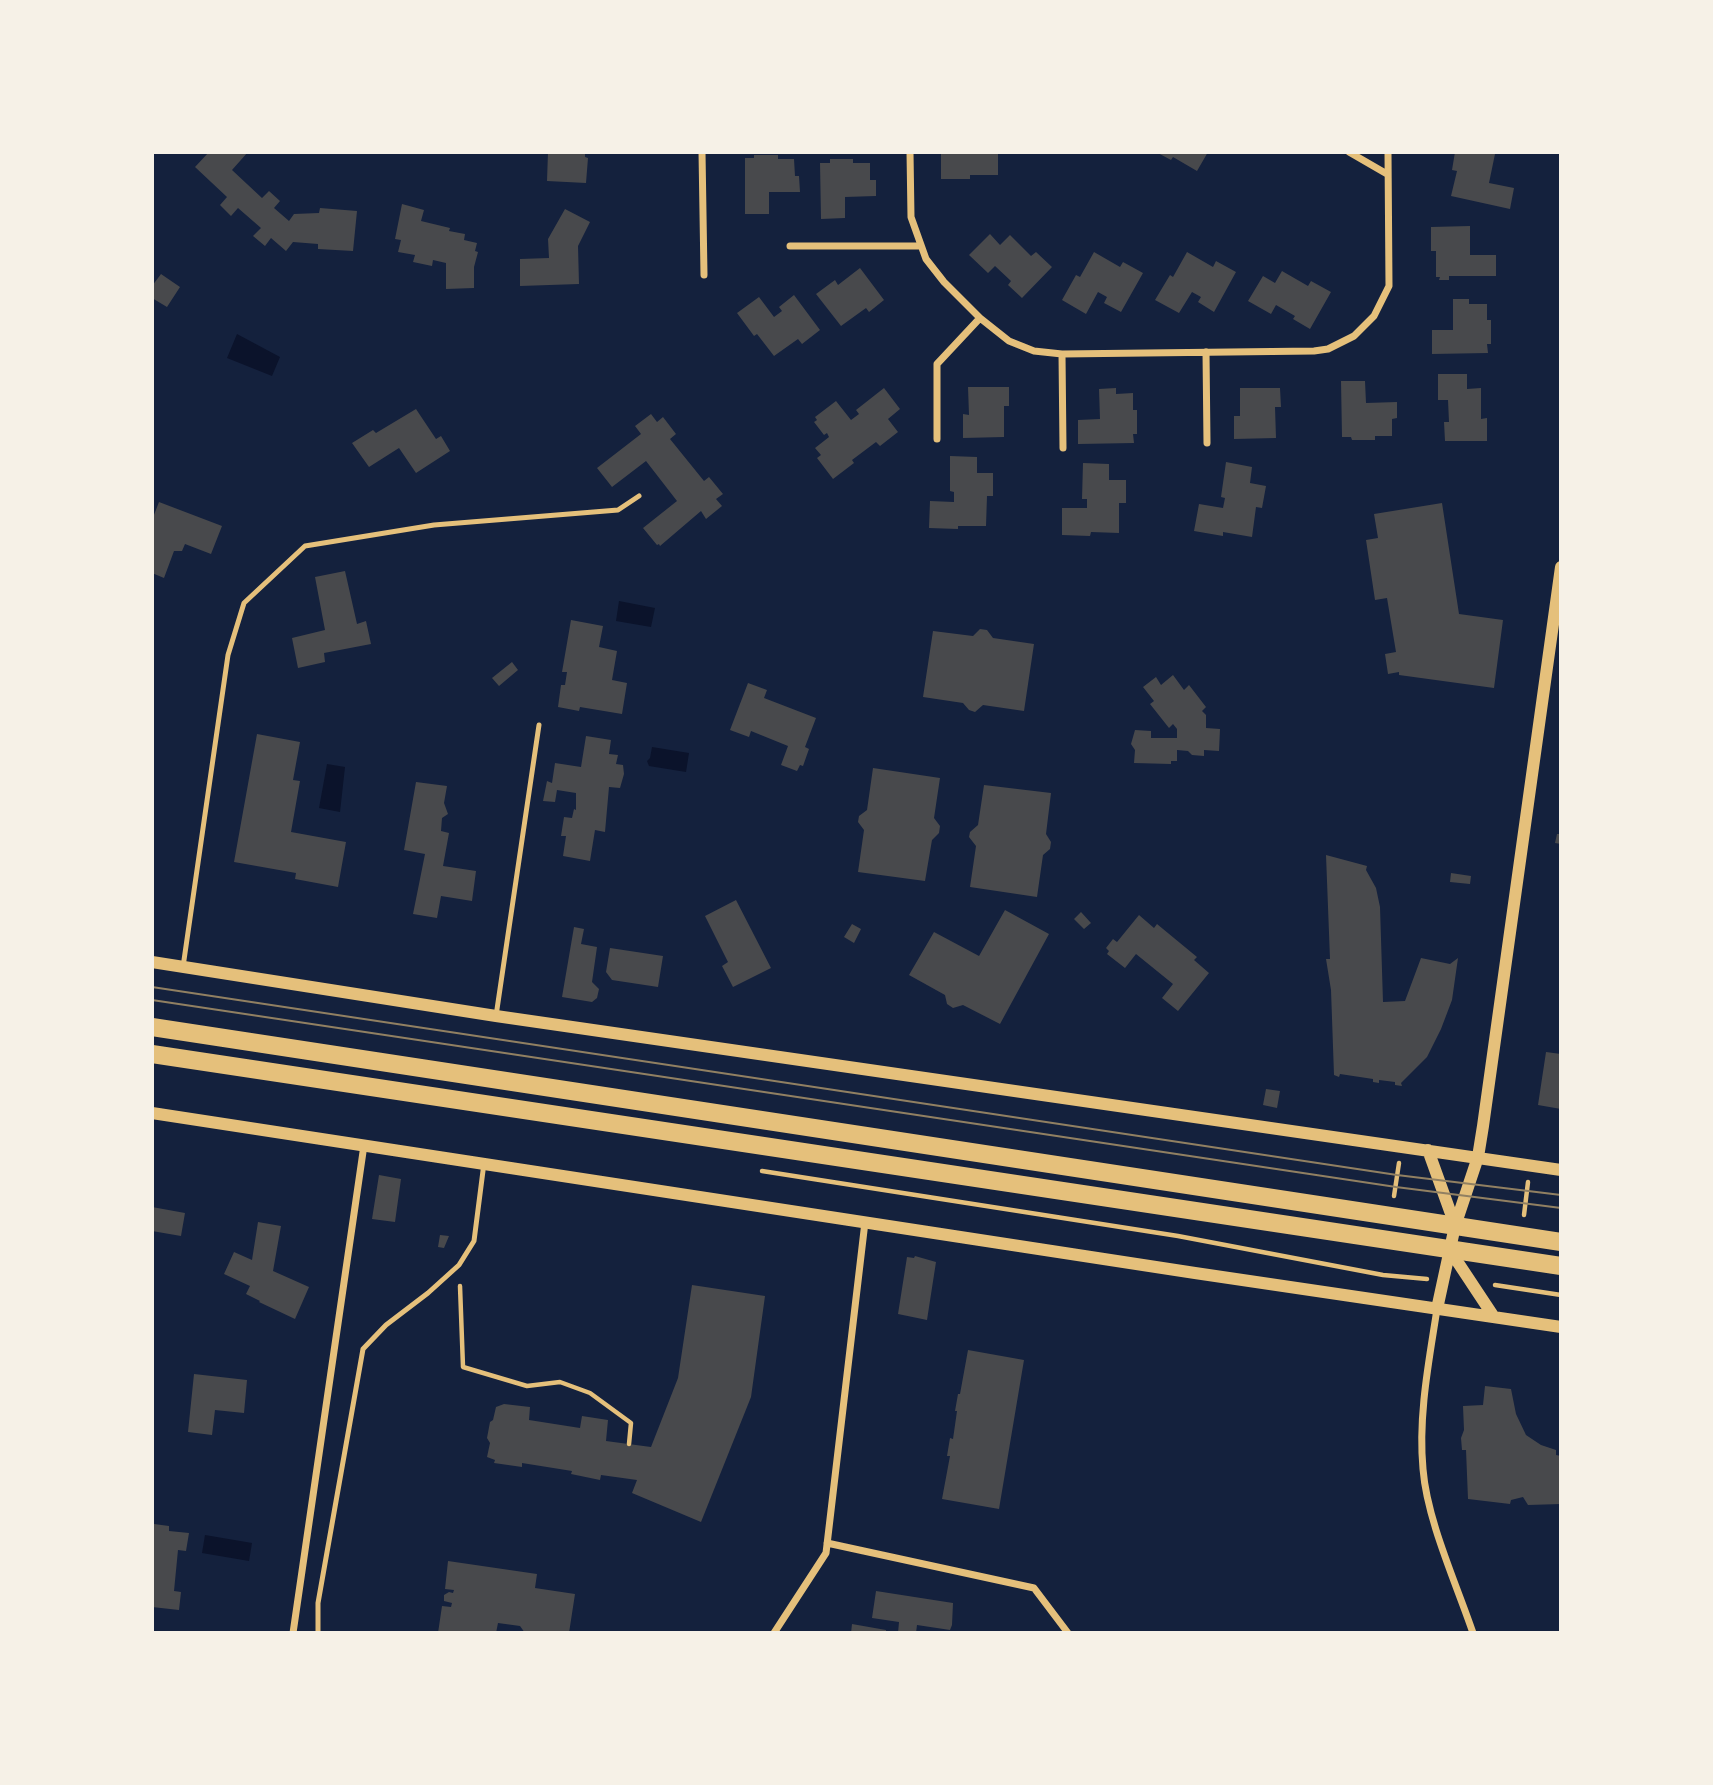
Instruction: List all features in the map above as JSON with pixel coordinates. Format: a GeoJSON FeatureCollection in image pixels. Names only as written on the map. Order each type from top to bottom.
{"type":"FeatureCollection","features":[{"type":"Feature","properties":{"kind":"main road"},"geometry":{"type":"LineString","coordinates":[[152,1027],[1561,1242]]}},
{"type":"Feature","properties":{"kind":"main road"},"geometry":{"type":"LineString","coordinates":[[152,1054],[1561,1266]]}},
{"type":"Feature","properties":{"kind":"street"},"geometry":{"type":"LineString","coordinates":[[702,152],[704,275]]}},
{"type":"Feature","properties":{"kind":"street"},"geometry":{"type":"LineString","coordinates":[[910,152],[911,217],[919,246],[934,271],[996,332],[1034,351],[1062,354],[1314,351],[1342,344],[1374,316],[1388,286],[1388,152]]}},
{"type":"Feature","properties":{"kind":"street"},"geometry":{"type":"LineString","coordinates":[[1349,152],[1387,174]]}},
{"type":"Feature","properties":{"kind":"street"},"geometry":{"type":"LineString","coordinates":[[790,246],[919,246]]}},
{"type":"Feature","properties":{"kind":"street"},"geometry":{"type":"LineString","coordinates":[[937,439],[937,364],[981,318]]}},
{"type":"Feature","properties":{"kind":"street"},"geometry":{"type":"LineString","coordinates":[[1206,352],[1207,443]]}},
{"type":"Feature","properties":{"kind":"street"},"geometry":{"type":"LineString","coordinates":[[1062,354],[1063,448]]}},
{"type":"Feature","properties":{"kind":"street"},"geometry":{"type":"LineString","coordinates":[[1473,1633],[1431,1509],[1423,1469],[1424,1395],[1449,1249],[1478,1157],[1561,567]]}},
{"type":"Feature","properties":{"kind":"street"},"geometry":{"type":"LineString","coordinates":[[152,962],[496,1016],[1561,1170]]}},
{"type":"Feature","properties":{"kind":"street"},"geometry":{"type":"LineString","coordinates":[[152,1113],[1561,1327]]}},
{"type":"Feature","properties":{"kind":"street"},"geometry":{"type":"LineString","coordinates":[[293,1633],[364,1145]]}},
{"type":"Feature","properties":{"kind":"street"},"geometry":{"type":"LineString","coordinates":[[1428,1150],[1455,1226]]}},
{"type":"Feature","properties":{"kind":"street"},"geometry":{"type":"LineString","coordinates":[[774,1633],[827,1553],[864,1222]]}},
{"type":"Feature","properties":{"kind":"street"},"geometry":{"type":"LineString","coordinates":[[1449,1249],[1494,1317]]}},
{"type":"Feature","properties":{"kind":"street"},"geometry":{"type":"LineString","coordinates":[[828,1543],[1034,1588],[1065,1632]]}},
{"type":"Feature","properties":{"kind":"lane"},"geometry":{"type":"LineString","coordinates":[[183,967],[228,655],[244,603],[305,546],[434,525],[618,510],[639,496]]}},
{"type":"Feature","properties":{"kind":"lane"},"geometry":{"type":"LineString","coordinates":[[496,1016],[539,725]]}},
{"type":"Feature","properties":{"kind":"lane"},"geometry":{"type":"LineString","coordinates":[[318,1633],[318,1603],[363,1349],[386,1325],[459,1265],[474,1241],[484,1163]]}},
{"type":"Feature","properties":{"kind":"path"},"geometry":{"type":"LineString","coordinates":[[754,1170],[1178,1236],[1383,1275],[1443,1281]]}},
{"type":"Feature","properties":{"kind":"path"},"geometry":{"type":"LineString","coordinates":[[459,1265],[463,1367],[527,1386],[560,1382],[590,1392],[631,1423],[629,1444]]}},
{"type":"Feature","properties":{"kind":"path"},"geometry":{"type":"LineString","coordinates":[[1472,1283],[1561,1296]]}},
{"type":"Feature","properties":{"kind":"water"},"geometry":{"type":"Polygon","coordinates":[[[237,334],[280,357],[272,376],[227,358],[237,334]]]}},
{"type":"Feature","properties":{"kind":"water"},"geometry":{"type":"Polygon","coordinates":[[[619,601],[655,608],[651,627],[616,621],[619,601]]]}},
{"type":"Feature","properties":{"kind":"water"},"geometry":{"type":"Polygon","coordinates":[[[652,747],[689,753],[686,772],[649,766],[647,761],[652,747]]]}},
{"type":"Feature","properties":{"kind":"water"},"geometry":{"type":"Polygon","coordinates":[[[327,764],[345,767],[340,812],[319,808],[327,764]]]}},
{"type":"Feature","properties":{"kind":"water"},"geometry":{"type":"Polygon","coordinates":[[[205,1535],[252,1543],[249,1561],[202,1553],[205,1535]]]}},
{"type":"Feature","properties":{"kind":"building"},"geometry":{"type":"Polygon","coordinates":[[[209,152],[248,152],[232,170],[262,198],[269,191],[280,201],[274,208],[289,221],[294,214],[319,213],[320,208],[357,211],[353,251],[318,249],[318,244],[293,242],[286,251],[271,238],[265,246],[253,236],[261,228],[238,208],[231,216],[220,205],[227,197],[195,167],[209,152]]]}},
{"type":"Feature","properties":{"kind":"building"},"geometry":{"type":"Polygon","coordinates":[[[548,152],[585,152],[585,157],[588,158],[586,183],[547,181],[548,152]]]}},
{"type":"Feature","properties":{"kind":"building"},"geometry":{"type":"Polygon","coordinates":[[[941,152],[998,152],[998,175],[941,179],[941,152]]]}},
{"type":"Feature","properties":{"kind":"building"},"geometry":{"type":"Polygon","coordinates":[[[1156,152],[1208,152],[1197,171],[1173,157],[1171,160],[1156,152]]]}},
{"type":"Feature","properties":{"kind":"building"},"geometry":{"type":"Polygon","coordinates":[[[1455,152],[1495,154],[1489,183],[1514,188],[1510,209],[1451,196],[1457,171],[1452,170],[1455,152]]]}},
{"type":"Feature","properties":{"kind":"building"},"geometry":{"type":"Polygon","coordinates":[[[754,155],[778,155],[778,159],[794,159],[795,176],[799,176],[800,192],[769,192],[769,214],[745,214],[745,158],[754,158],[754,155]]]}},
{"type":"Feature","properties":{"kind":"building"},"geometry":{"type":"Polygon","coordinates":[[[830,159],[853,159],[853,163],[870,163],[870,180],[876,180],[876,196],[845,197],[845,218],[821,219],[820,163],[830,163],[830,159]]]}},
{"type":"Feature","properties":{"kind":"building"},"geometry":{"type":"Polygon","coordinates":[[[402,204],[424,210],[421,221],[450,228],[449,231],[465,234],[464,240],[477,243],[474,288],[446,289],[446,263],[433,260],[432,266],[413,262],[415,255],[398,252],[401,240],[395,239],[402,204]]]}},
{"type":"Feature","properties":{"kind":"building"},"geometry":{"type":"Polygon","coordinates":[[[565,209],[590,222],[578,246],[579,284],[520,286],[520,259],[549,258],[548,239],[565,209]]]}},
{"type":"Feature","properties":{"kind":"building"},"geometry":{"type":"Polygon","coordinates":[[[1470,226],[1470,255],[1496,255],[1496,276],[1449,276],[1449,280],[1439,280],[1440,277],[1436,277],[1436,251],[1431,251],[1431,227],[1470,226]]]}},
{"type":"Feature","properties":{"kind":"building"},"geometry":{"type":"Polygon","coordinates":[[[990,234],[1000,245],[1010,235],[1031,256],[1036,252],[1052,267],[1022,298],[1008,285],[1011,281],[995,266],[988,273],[969,255],[990,234]]]}},
{"type":"Feature","properties":{"kind":"building"},"geometry":{"type":"Polygon","coordinates":[[[1094,252],[1120,267],[1123,262],[1143,273],[1121,312],[1104,303],[1107,297],[1098,292],[1086,314],[1062,300],[1076,275],[1080,277],[1094,252]]]}},
{"type":"Feature","properties":{"kind":"building"},"geometry":{"type":"Polygon","coordinates":[[[1187,252],[1213,267],[1216,261],[1236,272],[1214,312],[1198,302],[1201,297],[1192,292],[1179,313],[1155,300],[1170,275],[1173,277],[1187,252]]]}},
{"type":"Feature","properties":{"kind":"building"},"geometry":{"type":"Polygon","coordinates":[[[860,268],[884,300],[869,312],[866,308],[841,326],[816,294],[835,280],[838,285],[860,268]]]}},
{"type":"Feature","properties":{"kind":"building"},"geometry":{"type":"Polygon","coordinates":[[[1282,271],[1308,286],[1311,281],[1331,292],[1310,329],[1276,305],[1271,314],[1248,301],[1263,276],[1275,283],[1282,271]]]}},
{"type":"Feature","properties":{"kind":"building"},"geometry":{"type":"Polygon","coordinates":[[[161,274],[180,287],[167,307],[152,298],[152,286],[161,274]]]}},
{"type":"Feature","properties":{"kind":"building"},"geometry":{"type":"Polygon","coordinates":[[[794,295],[820,330],[802,344],[798,339],[774,356],[757,334],[754,336],[737,313],[759,297],[774,317],[782,311],[779,307],[794,295]]]}},
{"type":"Feature","properties":{"kind":"building"},"geometry":{"type":"Polygon","coordinates":[[[1453,299],[1469,299],[1469,304],[1487,304],[1487,320],[1491,320],[1491,344],[1487,344],[1488,353],[1432,354],[1432,330],[1453,330],[1453,299]]]}},
{"type":"Feature","properties":{"kind":"building"},"geometry":{"type":"Polygon","coordinates":[[[1438,374],[1467,374],[1467,389],[1481,388],[1481,419],[1487,418],[1487,441],[1445,441],[1444,422],[1449,422],[1448,400],[1438,400],[1438,374]]]}},
{"type":"Feature","properties":{"kind":"building"},"geometry":{"type":"Polygon","coordinates":[[[1341,381],[1365,381],[1366,403],[1397,402],[1397,418],[1392,419],[1392,436],[1375,436],[1375,440],[1342,437],[1341,381]]]}},
{"type":"Feature","properties":{"kind":"building"},"geometry":{"type":"Polygon","coordinates":[[[968,387],[1009,387],[1009,406],[1004,406],[1004,437],[963,438],[963,414],[969,415],[968,387]]]}},
{"type":"Feature","properties":{"kind":"building"},"geometry":{"type":"Polygon","coordinates":[[[884,388],[900,409],[888,419],[898,432],[880,446],[876,442],[833,479],[817,458],[821,455],[815,448],[829,437],[827,433],[824,435],[814,422],[817,420],[815,417],[836,401],[851,420],[859,414],[856,410],[884,388]]]}},
{"type":"Feature","properties":{"kind":"building"},"geometry":{"type":"Polygon","coordinates":[[[1116,388],[1116,394],[1133,393],[1133,410],[1137,410],[1137,434],[1133,434],[1134,443],[1078,444],[1078,420],[1100,419],[1099,389],[1116,388]]]}},
{"type":"Feature","properties":{"kind":"building"},"geometry":{"type":"Polygon","coordinates":[[[1240,388],[1280,388],[1281,407],[1275,407],[1276,438],[1234,439],[1234,416],[1240,416],[1240,388]]]}},
{"type":"Feature","properties":{"kind":"building"},"geometry":{"type":"Polygon","coordinates":[[[416,409],[436,439],[441,436],[450,451],[416,473],[399,448],[369,467],[352,443],[373,430],[376,433],[416,409]]]}},
{"type":"Feature","properties":{"kind":"building"},"geometry":{"type":"Polygon","coordinates":[[[651,414],[657,422],[663,417],[676,434],[670,439],[704,481],[709,477],[723,494],[716,499],[722,506],[706,519],[701,511],[660,546],[643,528],[677,501],[646,461],[612,487],[597,468],[641,434],[635,426],[651,414]]]}},
{"type":"Feature","properties":{"kind":"building"},"geometry":{"type":"Polygon","coordinates":[[[950,456],[977,457],[977,473],[993,473],[993,496],[987,496],[986,526],[929,528],[930,501],[954,502],[954,492],[950,491],[950,456]]]}},
{"type":"Feature","properties":{"kind":"building"},"geometry":{"type":"Polygon","coordinates":[[[1226,462],[1252,467],[1250,483],[1266,486],[1262,508],[1256,507],[1252,537],[1194,531],[1199,504],[1223,508],[1225,498],[1221,497],[1226,462]]]}},
{"type":"Feature","properties":{"kind":"building"},"geometry":{"type":"Polygon","coordinates":[[[1083,463],[1109,464],[1109,480],[1126,480],[1126,503],[1119,503],[1119,533],[1062,535],[1062,508],[1087,508],[1087,499],[1082,499],[1083,463]]]}},
{"type":"Feature","properties":{"kind":"building"},"geometry":{"type":"Polygon","coordinates":[[[159,502],[222,526],[211,554],[185,544],[182,551],[174,551],[164,578],[152,573],[152,520],[159,502]]]}},
{"type":"Feature","properties":{"kind":"building"},"geometry":{"type":"Polygon","coordinates":[[[1442,503],[1459,614],[1503,620],[1494,688],[1399,675],[1399,672],[1388,674],[1385,654],[1396,652],[1387,598],[1375,600],[1366,540],[1378,538],[1374,514],[1442,503]]]}},
{"type":"Feature","properties":{"kind":"building"},"geometry":{"type":"Polygon","coordinates":[[[345,571],[357,624],[366,621],[371,644],[324,653],[325,662],[298,668],[292,638],[325,630],[315,577],[345,571]]]}},
{"type":"Feature","properties":{"kind":"building"},"geometry":{"type":"Polygon","coordinates":[[[571,620],[603,626],[599,647],[617,651],[612,680],[627,683],[622,714],[580,707],[579,711],[558,707],[561,685],[565,685],[567,672],[562,672],[571,620]]]}},
{"type":"Feature","properties":{"kind":"building"},"geometry":{"type":"Polygon","coordinates":[[[980,629],[987,630],[993,638],[1034,644],[1024,711],[983,705],[975,712],[963,703],[923,697],[933,631],[973,636],[980,629]]]}},
{"type":"Feature","properties":{"kind":"building"},"geometry":{"type":"Polygon","coordinates":[[[512,662],[518,670],[499,686],[492,678],[512,662]]]}},
{"type":"Feature","properties":{"kind":"building"},"geometry":{"type":"Polygon","coordinates":[[[1173,675],[1184,690],[1189,685],[1206,707],[1202,711],[1206,715],[1206,728],[1220,729],[1219,751],[1204,750],[1204,756],[1177,750],[1177,761],[1171,761],[1171,764],[1134,763],[1135,750],[1131,744],[1135,730],[1151,731],[1151,738],[1177,738],[1177,729],[1173,724],[1169,728],[1150,704],[1154,701],[1143,687],[1156,677],[1161,685],[1173,675]]]}},
{"type":"Feature","properties":{"kind":"building"},"geometry":{"type":"Polygon","coordinates":[[[748,683],[767,690],[764,698],[816,718],[805,747],[809,749],[803,766],[800,765],[797,771],[781,765],[788,746],[751,731],[749,737],[730,730],[748,683]]]}},
{"type":"Feature","properties":{"kind":"building"},"geometry":{"type":"Polygon","coordinates":[[[257,734],[300,742],[293,780],[300,781],[291,832],[346,842],[338,887],[295,879],[296,873],[234,862],[257,734]]]}},
{"type":"Feature","properties":{"kind":"building"},"geometry":{"type":"Polygon","coordinates":[[[586,736],[611,740],[609,754],[618,755],[616,764],[623,765],[624,774],[620,788],[609,787],[605,832],[595,830],[590,861],[563,856],[566,836],[561,836],[564,817],[572,818],[574,809],[576,810],[576,793],[557,790],[555,802],[543,801],[547,781],[552,783],[555,763],[581,767],[586,736]]]}},
{"type":"Feature","properties":{"kind":"building"},"geometry":{"type":"Polygon","coordinates":[[[873,768],[940,778],[934,818],[940,826],[939,833],[932,840],[925,881],[858,872],[864,830],[858,822],[859,816],[867,810],[873,768]]]}},
{"type":"Feature","properties":{"kind":"building"},"geometry":{"type":"Polygon","coordinates":[[[416,782],[447,786],[444,803],[448,814],[442,818],[441,831],[449,833],[443,866],[476,871],[472,901],[441,896],[437,918],[413,914],[425,854],[404,850],[416,782]]]}},
{"type":"Feature","properties":{"kind":"building"},"geometry":{"type":"Polygon","coordinates":[[[984,785],[1051,793],[1046,834],[1051,842],[1050,849],[1043,855],[1037,897],[970,887],[976,846],[969,837],[970,832],[978,825],[984,785]]]}},
{"type":"Feature","properties":{"kind":"building"},"geometry":{"type":"Polygon","coordinates":[[[1557,834],[1561,834],[1561,844],[1555,843],[1557,834]]]}},
{"type":"Feature","properties":{"kind":"building"},"geometry":{"type":"Polygon","coordinates":[[[1326,855],[1367,866],[1366,870],[1376,888],[1380,907],[1383,1002],[1405,1001],[1421,958],[1450,964],[1458,958],[1452,1000],[1441,1029],[1427,1057],[1401,1083],[1402,1086],[1395,1085],[1395,1082],[1379,1080],[1379,1083],[1373,1082],[1373,1079],[1334,1075],[1331,990],[1326,959],[1330,959],[1326,855]]]}},
{"type":"Feature","properties":{"kind":"building"},"geometry":{"type":"Polygon","coordinates":[[[1451,873],[1471,876],[1470,884],[1450,882],[1451,873]]]}},
{"type":"Feature","properties":{"kind":"building"},"geometry":{"type":"Polygon","coordinates":[[[736,900],[771,968],[733,987],[722,966],[728,962],[705,916],[736,900]]]}},
{"type":"Feature","properties":{"kind":"building"},"geometry":{"type":"Polygon","coordinates":[[[1005,910],[1049,934],[1000,1024],[963,1005],[953,1008],[947,1004],[945,995],[909,975],[934,932],[979,956],[1005,910]]]}},
{"type":"Feature","properties":{"kind":"building"},"geometry":{"type":"Polygon","coordinates":[[[1081,912],[1091,923],[1084,929],[1074,919],[1081,912]]]}},
{"type":"Feature","properties":{"kind":"building"},"geometry":{"type":"Polygon","coordinates":[[[1139,915],[1154,928],[1157,924],[1197,957],[1194,960],[1209,973],[1178,1011],[1162,998],[1173,984],[1136,954],[1125,968],[1107,954],[1109,951],[1106,948],[1113,939],[1117,942],[1139,915]]]}},
{"type":"Feature","properties":{"kind":"building"},"geometry":{"type":"Polygon","coordinates":[[[852,924],[861,929],[854,943],[844,937],[852,924]]]}},
{"type":"Feature","properties":{"kind":"building"},"geometry":{"type":"Polygon","coordinates":[[[574,927],[584,929],[581,944],[597,947],[592,982],[599,989],[597,998],[592,1002],[562,997],[574,927]]]}},
{"type":"Feature","properties":{"kind":"building"},"geometry":{"type":"Polygon","coordinates":[[[610,948],[663,956],[658,987],[612,980],[606,972],[610,948]]]}},
{"type":"Feature","properties":{"kind":"building"},"geometry":{"type":"Polygon","coordinates":[[[1546,1052],[1561,1054],[1561,1109],[1538,1105],[1546,1052]]]}},
{"type":"Feature","properties":{"kind":"building"},"geometry":{"type":"Polygon","coordinates":[[[1266,1089],[1280,1091],[1277,1108],[1263,1105],[1266,1089]]]}},
{"type":"Feature","properties":{"kind":"building"},"geometry":{"type":"Polygon","coordinates":[[[379,1175],[401,1179],[395,1222],[372,1219],[379,1175]]]}},
{"type":"Feature","properties":{"kind":"building"},"geometry":{"type":"Polygon","coordinates":[[[152,1207],[185,1213],[181,1236],[152,1231],[152,1207]]]}},
{"type":"Feature","properties":{"kind":"building"},"geometry":{"type":"Polygon","coordinates":[[[258,1222],[281,1226],[273,1271],[309,1287],[295,1319],[246,1294],[250,1286],[224,1274],[234,1252],[252,1260],[258,1222]]]}},
{"type":"Feature","properties":{"kind":"building"},"geometry":{"type":"Polygon","coordinates":[[[440,1235],[449,1236],[444,1248],[438,1247],[440,1235]]]}},
{"type":"Feature","properties":{"kind":"building"},"geometry":{"type":"Polygon","coordinates":[[[915,1256],[936,1262],[927,1320],[898,1314],[907,1257],[915,1256]]]}},
{"type":"Feature","properties":{"kind":"building"},"geometry":{"type":"Polygon","coordinates":[[[692,1285],[765,1296],[751,1397],[701,1522],[632,1493],[637,1480],[601,1475],[600,1480],[571,1474],[572,1471],[522,1463],[522,1467],[494,1463],[495,1460],[487,1457],[490,1422],[496,1407],[504,1404],[530,1407],[529,1420],[580,1428],[582,1416],[608,1420],[606,1441],[651,1447],[678,1378],[692,1285]]]}},
{"type":"Feature","properties":{"kind":"building"},"geometry":{"type":"Polygon","coordinates":[[[968,1350],[1024,1360],[999,1509],[942,1499],[950,1456],[947,1456],[950,1438],[953,1439],[955,1411],[968,1350]]]}},
{"type":"Feature","properties":{"kind":"building"},"geometry":{"type":"Polygon","coordinates":[[[194,1374],[247,1380],[244,1413],[215,1410],[212,1435],[188,1432],[194,1374]]]}},
{"type":"Feature","properties":{"kind":"building"},"geometry":{"type":"Polygon","coordinates":[[[1485,1386],[1511,1389],[1516,1414],[1526,1435],[1541,1445],[1556,1450],[1556,1455],[1561,1456],[1561,1504],[1528,1505],[1523,1497],[1511,1500],[1510,1504],[1468,1499],[1466,1450],[1462,1450],[1461,1438],[1464,1430],[1463,1406],[1483,1405],[1485,1386]]]}},
{"type":"Feature","properties":{"kind":"building"},"geometry":{"type":"Polygon","coordinates":[[[154,1524],[169,1526],[169,1531],[189,1533],[186,1551],[178,1550],[174,1591],[181,1592],[179,1610],[152,1607],[154,1524]]]}},
{"type":"Feature","properties":{"kind":"building"},"geometry":{"type":"Polygon","coordinates":[[[448,1561],[537,1574],[535,1588],[575,1594],[569,1633],[525,1633],[520,1626],[498,1623],[496,1633],[438,1633],[442,1606],[451,1607],[452,1603],[444,1601],[444,1595],[453,1593],[454,1590],[445,1589],[448,1561]]]}},
{"type":"Feature","properties":{"kind":"building"},"geometry":{"type":"Polygon","coordinates":[[[876,1591],[953,1603],[950,1630],[917,1625],[916,1633],[898,1633],[899,1622],[872,1618],[876,1591]]]}},
{"type":"Feature","properties":{"kind":"building"},"geometry":{"type":"Polygon","coordinates":[[[852,1624],[886,1630],[886,1633],[851,1633],[852,1624]]]}},
{"type":"Feature","properties":{"kind":"tram line"},"geometry":{"type":"LineString","coordinates":[[152,987],[1397,1175],[1561,1195]]}},
{"type":"Feature","properties":{"kind":"tram line"},"geometry":{"type":"LineString","coordinates":[[152,1000],[1396,1187],[1561,1208]]}}]}
